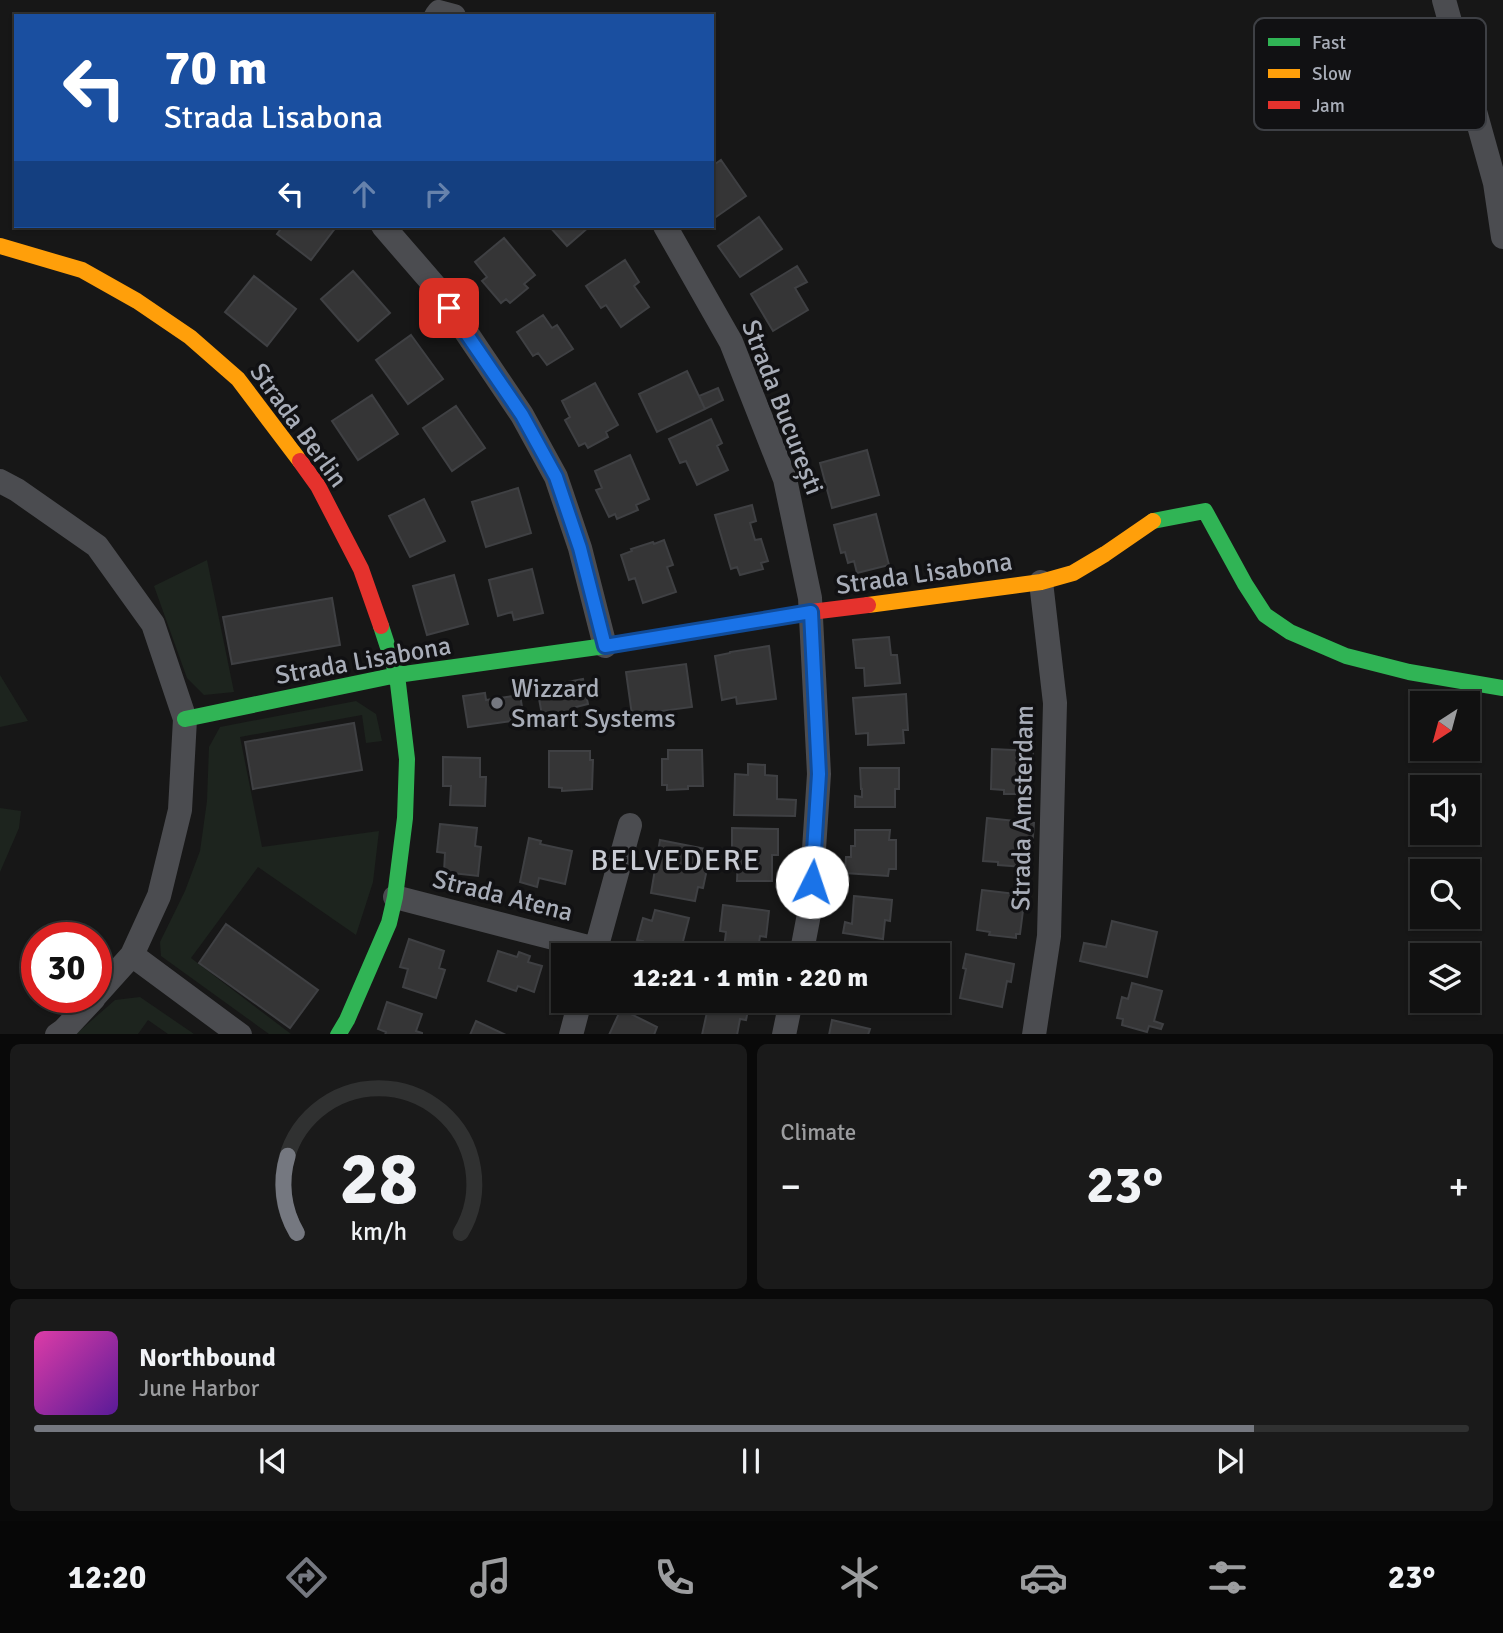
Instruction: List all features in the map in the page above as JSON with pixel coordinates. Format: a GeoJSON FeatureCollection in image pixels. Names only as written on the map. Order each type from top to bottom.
{"type":"FeatureCollection","features":[{"type":"Feature","properties":{"kind":"street"},"geometry":{"type":"LineString","coordinates":[[1444,0],[1449,18]]}},
{"type":"Feature","properties":{"kind":"street"},"geometry":{"type":"LineString","coordinates":[[1480,130],[1495,183],[1503,237]]}},
{"type":"Feature","properties":{"kind":"street"},"geometry":{"type":"LineString","coordinates":[[385,228],[435,286],[522,415],[556,477],[580,548],[605,646]]}},
{"type":"Feature","properties":{"kind":"street","name":"Strada București"},"geometry":{"type":"LineString","coordinates":[[665,228],[731,342],[785,479],[810,598],[819,774],[810,909],[803,943]]}},
{"type":"Feature","properties":{"kind":"street","name":"Strada Berlin"},"geometry":{"type":"LineString","coordinates":[[0,246],[82,270],[190,337],[238,379],[318,486],[361,569],[397,675],[407,759],[405,818],[389,923],[347,1020],[338,1034]]}},
{"type":"Feature","properties":{"kind":"street"},"geometry":{"type":"LineString","coordinates":[[0,481],[97,546],[153,624],[185,719],[180,810],[159,896],[132,955],[112,977]]}},
{"type":"Feature","properties":{"kind":"street","name":"Strada Lisabona"},"geometry":{"type":"LineString","coordinates":[[185,719],[397,675],[605,646],[811,612],[1041,582],[1073,573],[1155,520],[1205,511],[1265,615],[1290,632],[1346,656],[1409,672],[1503,688]]}},
{"type":"Feature","properties":{"kind":"street","name":"Strada Amsterdam"},"geometry":{"type":"LineString","coordinates":[[1034,1034],[1049,936],[1055,703],[1041,582]]}},
{"type":"Feature","properties":{"kind":"street","name":"Strada Atena"},"geometry":{"type":"LineString","coordinates":[[597,943],[630,825]]}},
{"type":"Feature","properties":{"kind":"street","name":"Strada Atena"},"geometry":{"type":"LineString","coordinates":[[395,897],[562,943]]}},
{"type":"Feature","properties":{"kind":"street"},"geometry":{"type":"LineString","coordinates":[[132,955],[240,1034]]}},
{"type":"Feature","properties":{"kind":"street"},"geometry":{"type":"LineString","coordinates":[[57,1034],[80,1013]]}},
{"type":"Feature","properties":{"kind":"street"},"geometry":{"type":"LineString","coordinates":[[571,1034],[577,1013]]}},
{"type":"Feature","properties":{"kind":"street"},"geometry":{"type":"LineString","coordinates":[[784,1034],[788,1013]]}},
{"type":"Feature","properties":{"kind":"shaded area"},"geometry":{"type":"Polygon","coordinates":[[[207,560],[234,692],[204,695],[187,678],[154,586],[207,560]]]}},
{"type":"Feature","properties":{"kind":"shaded area"},"geometry":{"type":"Polygon","coordinates":[[[0,675],[28,721],[0,727],[0,675]]]}},
{"type":"Feature","properties":{"kind":"shaded area"},"geometry":{"type":"Polygon","coordinates":[[[356,701],[376,714],[382,741],[366,743],[362,715],[240,737],[262,847],[379,831],[373,882],[356,935],[258,867],[191,958],[291,1034],[269,1034],[161,956],[160,942],[185,891],[200,851],[207,801],[209,747],[220,727],[356,701]]]}},
{"type":"Feature","properties":{"kind":"shaded area"},"geometry":{"type":"Polygon","coordinates":[[[0,808],[21,811],[19,828],[0,872],[0,808]]]}},
{"type":"Feature","properties":{"kind":"shaded area"},"geometry":{"type":"Polygon","coordinates":[[[140,997],[194,1034],[168,1034],[148,1020],[138,1034],[76,1034],[100,1013],[112,1013],[112,1003],[140,997]]]}},
{"type":"Feature","properties":{"kind":"building"},"geometry":{"type":"Polygon","coordinates":[[[721,160],[746,196],[716,217],[714,214],[714,165],[721,160]]]}},
{"type":"Feature","properties":{"kind":"building"},"geometry":{"type":"Polygon","coordinates":[[[759,217],[782,249],[740,277],[718,246],[759,217]]]}},
{"type":"Feature","properties":{"kind":"building"},"geometry":{"type":"Polygon","coordinates":[[[282,228],[335,228],[311,260],[277,234],[282,228]]]}},
{"type":"Feature","properties":{"kind":"building"},"geometry":{"type":"Polygon","coordinates":[[[551,228],[588,228],[567,246],[551,228]]]}},
{"type":"Feature","properties":{"kind":"building"},"geometry":{"type":"Polygon","coordinates":[[[504,238],[535,275],[524,284],[528,288],[510,303],[506,299],[501,303],[482,281],[487,277],[475,262],[504,238]]]}},
{"type":"Feature","properties":{"kind":"building"},"geometry":{"type":"Polygon","coordinates":[[[625,260],[639,282],[634,286],[649,307],[621,327],[606,305],[601,308],[586,286],[625,260]]]}},
{"type":"Feature","properties":{"kind":"building"},"geometry":{"type":"Polygon","coordinates":[[[797,266],[807,282],[795,288],[808,310],[773,331],[751,294],[797,266]]]}},
{"type":"Feature","properties":{"kind":"building"},"geometry":{"type":"Polygon","coordinates":[[[353,271],[390,313],[358,341],[321,299],[353,271]]]}},
{"type":"Feature","properties":{"kind":"building"},"geometry":{"type":"Polygon","coordinates":[[[254,276],[296,309],[267,346],[225,312],[254,276]]]}},
{"type":"Feature","properties":{"kind":"building"},"geometry":{"type":"Polygon","coordinates":[[[543,315],[552,328],[557,325],[573,349],[547,365],[538,353],[533,356],[517,332],[543,315]]]}},
{"type":"Feature","properties":{"kind":"building"},"geometry":{"type":"Polygon","coordinates":[[[411,335],[443,379],[408,404],[376,360],[411,335]]]}},
{"type":"Feature","properties":{"kind":"building"},"geometry":{"type":"Polygon","coordinates":[[[687,371],[705,409],[657,432],[639,394],[687,371]]]}},
{"type":"Feature","properties":{"kind":"building"},"geometry":{"type":"Polygon","coordinates":[[[595,383],[618,425],[606,432],[608,437],[588,448],[585,443],[579,446],[565,420],[570,417],[562,401],[595,383]]]}},
{"type":"Feature","properties":{"kind":"building"},"geometry":{"type":"Polygon","coordinates":[[[718,388],[723,400],[705,409],[699,396],[718,388]]]}},
{"type":"Feature","properties":{"kind":"building"},"geometry":{"type":"Polygon","coordinates":[[[372,395],[398,434],[358,460],[332,421],[372,395]]]}},
{"type":"Feature","properties":{"kind":"building"},"geometry":{"type":"Polygon","coordinates":[[[456,406],[485,448],[452,471],[423,428],[456,406]]]}},
{"type":"Feature","properties":{"kind":"building"},"geometry":{"type":"Polygon","coordinates":[[[711,419],[722,443],[717,446],[728,470],[697,485],[686,461],[680,463],[669,439],[711,419]]]}},
{"type":"Feature","properties":{"kind":"building"},"geometry":{"type":"Polygon","coordinates":[[[867,450],[879,495],[832,508],[820,463],[867,450]]]}},
{"type":"Feature","properties":{"kind":"building"},"geometry":{"type":"Polygon","coordinates":[[[630,455],[649,499],[636,505],[638,510],[617,519],[615,514],[609,517],[596,490],[602,488],[595,471],[630,455]]]}},
{"type":"Feature","properties":{"kind":"building"},"geometry":{"type":"Polygon","coordinates":[[[518,488],[531,533],[486,547],[472,502],[518,488]]]}},
{"type":"Feature","properties":{"kind":"building"},"geometry":{"type":"Polygon","coordinates":[[[424,499],[445,541],[410,557],[389,516],[424,499]]]}},
{"type":"Feature","properties":{"kind":"building"},"geometry":{"type":"Polygon","coordinates":[[[752,505],[756,521],[750,523],[755,540],[761,539],[768,561],[761,563],[763,569],[740,575],[737,567],[731,569],[715,515],[752,505]]]}},
{"type":"Feature","properties":{"kind":"building"},"geometry":{"type":"Polygon","coordinates":[[[876,514],[889,565],[857,573],[854,561],[848,563],[845,552],[841,553],[834,525],[876,514]]]}},
{"type":"Feature","properties":{"kind":"building"},"geometry":{"type":"Polygon","coordinates":[[[664,540],[673,565],[667,567],[676,592],[643,603],[635,578],[629,580],[621,555],[632,551],[631,549],[664,540]]]}},
{"type":"Feature","properties":{"kind":"building"},"geometry":{"type":"Polygon","coordinates":[[[532,569],[543,613],[514,620],[512,612],[498,616],[489,580],[532,569]]]}},
{"type":"Feature","properties":{"kind":"building"},"geometry":{"type":"Polygon","coordinates":[[[454,575],[468,624],[427,635],[413,586],[454,575]]]}},
{"type":"Feature","properties":{"kind":"building"},"geometry":{"type":"Polygon","coordinates":[[[332,598],[340,645],[232,664],[223,617],[332,598]]]}},
{"type":"Feature","properties":{"kind":"building"},"geometry":{"type":"Polygon","coordinates":[[[889,637],[891,655],[897,655],[900,683],[865,686],[864,668],[856,668],[853,640],[889,637]]]}},
{"type":"Feature","properties":{"kind":"building"},"geometry":{"type":"Polygon","coordinates":[[[769,646],[776,699],[737,704],[736,697],[722,700],[715,656],[769,646]]]}},
{"type":"Feature","properties":{"kind":"building"},"geometry":{"type":"Polygon","coordinates":[[[686,664],[692,707],[632,715],[626,672],[686,664]]]}},
{"type":"Feature","properties":{"kind":"building"},"geometry":{"type":"Polygon","coordinates":[[[583,679],[588,704],[576,707],[577,715],[543,720],[537,688],[583,679]]]}},
{"type":"Feature","properties":{"kind":"building"},"geometry":{"type":"Polygon","coordinates":[[[485,693],[486,700],[520,695],[523,713],[510,715],[511,721],[468,727],[463,696],[485,693]]]}},
{"type":"Feature","properties":{"kind":"building"},"geometry":{"type":"Polygon","coordinates":[[[906,694],[908,730],[903,730],[904,743],[868,745],[868,733],[856,734],[853,698],[906,694]]]}},
{"type":"Feature","properties":{"kind":"building"},"geometry":{"type":"Polygon","coordinates":[[[354,723],[362,770],[253,789],[245,742],[354,723]]]}},
{"type":"Feature","properties":{"kind":"building"},"geometry":{"type":"Polygon","coordinates":[[[992,749],[1033,751],[1031,790],[1027,789],[1027,794],[1004,794],[1004,790],[991,789],[992,749]]]}},
{"type":"Feature","properties":{"kind":"building"},"geometry":{"type":"Polygon","coordinates":[[[668,750],[702,750],[703,786],[667,790],[667,785],[662,785],[662,759],[668,759],[668,750]]]}},
{"type":"Feature","properties":{"kind":"building"},"geometry":{"type":"Polygon","coordinates":[[[549,751],[590,751],[590,760],[593,760],[592,789],[562,791],[562,788],[549,787],[549,751]]]}},
{"type":"Feature","properties":{"kind":"building"},"geometry":{"type":"Polygon","coordinates":[[[443,757],[480,758],[480,777],[486,777],[485,806],[450,805],[451,786],[443,786],[443,757]]]}},
{"type":"Feature","properties":{"kind":"building"},"geometry":{"type":"Polygon","coordinates":[[[748,764],[765,765],[765,775],[777,776],[777,799],[796,800],[795,816],[734,815],[735,774],[748,775],[748,764]]]}},
{"type":"Feature","properties":{"kind":"building"},"geometry":{"type":"Polygon","coordinates":[[[860,768],[899,768],[899,789],[895,789],[895,807],[855,807],[855,796],[862,797],[860,768]]]}},
{"type":"Feature","properties":{"kind":"building"},"geometry":{"type":"Polygon","coordinates":[[[987,818],[1034,823],[1031,863],[1023,862],[1023,867],[983,861],[987,818]]]}},
{"type":"Feature","properties":{"kind":"building"},"geometry":{"type":"Polygon","coordinates":[[[440,824],[477,828],[475,846],[481,847],[478,876],[444,872],[445,853],[437,852],[440,824]]]}},
{"type":"Feature","properties":{"kind":"building"},"geometry":{"type":"Polygon","coordinates":[[[732,828],[778,829],[778,855],[772,855],[772,881],[737,881],[738,855],[732,855],[732,828]]]}},
{"type":"Feature","properties":{"kind":"building"},"geometry":{"type":"Polygon","coordinates":[[[855,830],[890,830],[889,840],[896,840],[896,869],[889,869],[888,876],[845,873],[846,857],[851,857],[851,846],[855,846],[855,830]]]}},
{"type":"Feature","properties":{"kind":"building"},"geometry":{"type":"Polygon","coordinates":[[[529,838],[541,841],[540,844],[572,851],[565,884],[539,878],[537,887],[520,882],[529,838]]]}},
{"type":"Feature","properties":{"kind":"building"},"geometry":{"type":"Polygon","coordinates":[[[660,840],[711,850],[703,888],[698,887],[695,901],[651,893],[660,840]]]}},
{"type":"Feature","properties":{"kind":"building"},"geometry":{"type":"Polygon","coordinates":[[[982,890],[1025,895],[1020,934],[1016,934],[1016,938],[989,935],[990,932],[977,930],[982,890]]]}},
{"type":"Feature","properties":{"kind":"building"},"geometry":{"type":"Polygon","coordinates":[[[854,896],[892,900],[890,921],[885,920],[883,939],[843,933],[845,922],[852,924],[854,896]]]}},
{"type":"Feature","properties":{"kind":"building"},"geometry":{"type":"Polygon","coordinates":[[[723,905],[769,911],[766,937],[760,936],[759,943],[725,943],[726,932],[720,931],[723,905]]]}},
{"type":"Feature","properties":{"kind":"building"},"geometry":{"type":"Polygon","coordinates":[[[655,910],[689,918],[683,943],[643,943],[637,940],[643,918],[652,921],[655,910]]]}},
{"type":"Feature","properties":{"kind":"building"},"geometry":{"type":"Polygon","coordinates":[[[1112,921],[1157,932],[1147,977],[1080,961],[1084,943],[1106,947],[1112,921]]]}},
{"type":"Feature","properties":{"kind":"building"},"geometry":{"type":"Polygon","coordinates":[[[226,924],[318,990],[290,1028],[199,963],[226,924]]]}},
{"type":"Feature","properties":{"kind":"building"},"geometry":{"type":"Polygon","coordinates":[[[409,939],[444,951],[439,968],[445,970],[436,998],[403,987],[408,969],[400,967],[409,939]]]}},
{"type":"Feature","properties":{"kind":"building"},"geometry":{"type":"Polygon","coordinates":[[[498,951],[517,957],[519,952],[530,956],[528,962],[542,966],[534,992],[518,986],[516,991],[488,981],[498,951]]]}},
{"type":"Feature","properties":{"kind":"building"},"geometry":{"type":"Polygon","coordinates":[[[966,954],[1014,964],[1011,982],[1007,981],[1002,1007],[960,998],[966,954]]]}},
{"type":"Feature","properties":{"kind":"building"},"geometry":{"type":"Polygon","coordinates":[[[1132,983],[1162,991],[1154,1021],[1163,1024],[1161,1029],[1149,1026],[1147,1032],[1122,1025],[1123,1019],[1117,1018],[1122,997],[1128,999],[1132,983]]]}},
{"type":"Feature","properties":{"kind":"building"},"geometry":{"type":"Polygon","coordinates":[[[387,1002],[422,1014],[416,1031],[422,1034],[385,1034],[378,1029],[387,1002]]]}},
{"type":"Feature","properties":{"kind":"building"},"geometry":{"type":"Polygon","coordinates":[[[619,1013],[629,1013],[657,1027],[654,1034],[609,1034],[619,1013]]]}},
{"type":"Feature","properties":{"kind":"building"},"geometry":{"type":"Polygon","coordinates":[[[707,1013],[747,1013],[746,1020],[740,1019],[737,1034],[702,1034],[707,1013]]]}},
{"type":"Feature","properties":{"kind":"building"},"geometry":{"type":"Polygon","coordinates":[[[832,1020],[870,1029],[868,1034],[829,1034],[832,1020]]]}},
{"type":"Feature","properties":{"kind":"building"},"geometry":{"type":"Polygon","coordinates":[[[476,1021],[504,1034],[470,1034],[476,1021]]]}},
{"type":"Feature","properties":{"kind":"traffic: fast"},"geometry":{"type":"LineString","coordinates":[[1153,521],[1205,511],[1265,615],[1290,632],[1346,656],[1409,672],[1503,688]]}},
{"type":"Feature","properties":{"kind":"traffic: fast"},"geometry":{"type":"LineString","coordinates":[[339,1034],[389,923],[405,818],[407,759],[397,675],[381,626]]}},
{"type":"Feature","properties":{"kind":"traffic: fast"},"geometry":{"type":"LineString","coordinates":[[185,719],[397,675],[691,632]]}},
{"type":"Feature","properties":{"kind":"traffic: slow"},"geometry":{"type":"LineString","coordinates":[[0,246],[82,270],[137,301],[190,337],[238,379],[300,461]]}},
{"type":"Feature","properties":{"kind":"traffic: slow"},"geometry":{"type":"LineString","coordinates":[[868,605],[1041,582],[1073,573],[1153,521]]}},
{"type":"Feature","properties":{"kind":"traffic: jam"},"geometry":{"type":"LineString","coordinates":[[300,461],[318,486],[361,569],[381,626]]}},
{"type":"Feature","properties":{"kind":"traffic: jam"},"geometry":{"type":"LineString","coordinates":[[691,632],[868,605]]}},
{"type":"Feature","properties":{"kind":"place","name":"Wizzard Smart Systems"},"geometry":{"type":"Point","coordinates":[497,703]}},
{"type":"Feature","properties":{"kind":"district","name":"BELVEDERE"},"geometry":{"type":"Point","coordinates":[676,860]}},
{"type":"Feature","properties":{"kind":"route"},"geometry":{"type":"LineString","coordinates":[[449,308],[522,415],[556,477],[580,548],[605,646],[811,612],[819,774],[812,882]]}}]}
